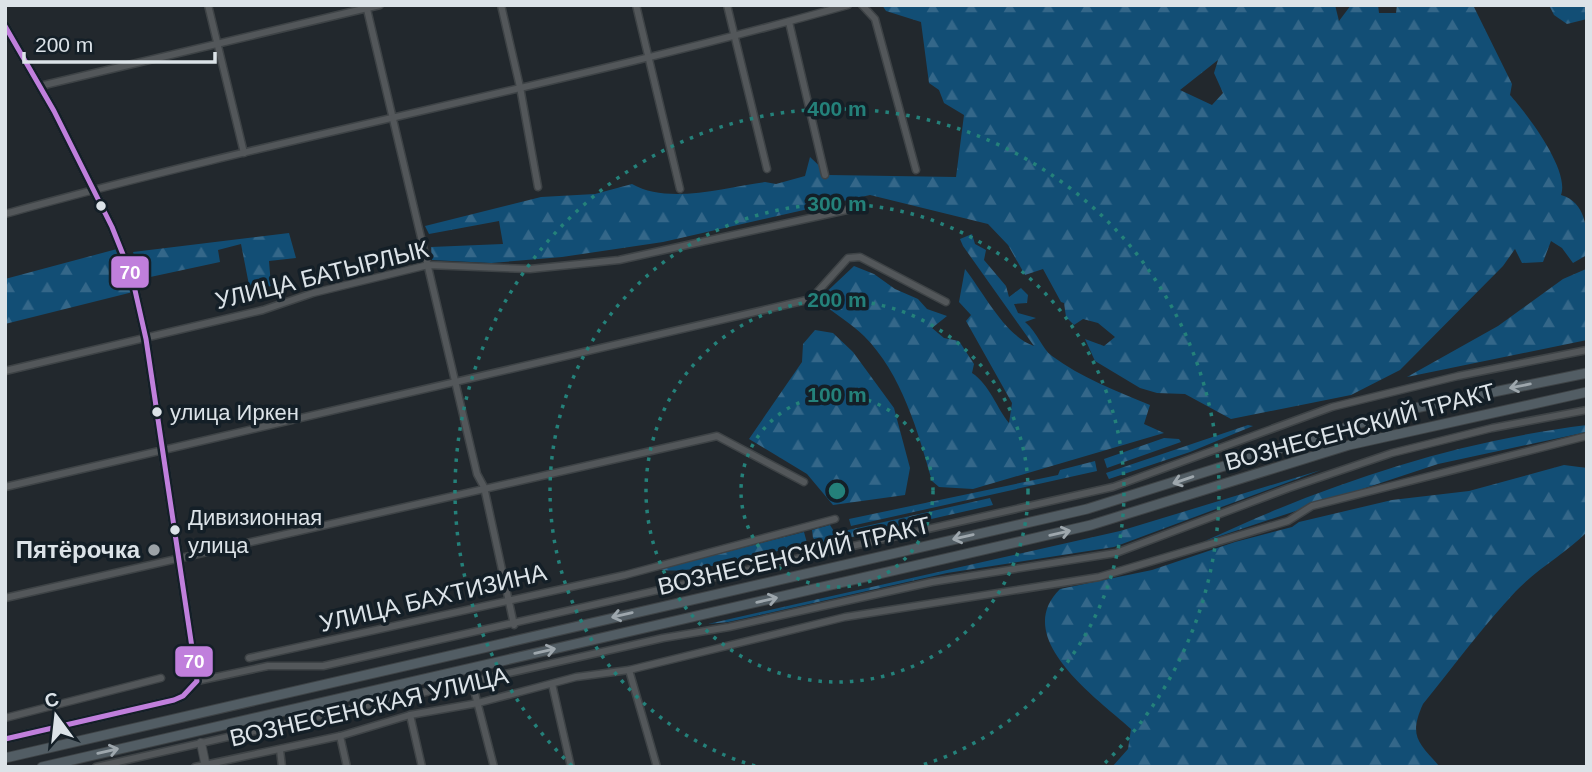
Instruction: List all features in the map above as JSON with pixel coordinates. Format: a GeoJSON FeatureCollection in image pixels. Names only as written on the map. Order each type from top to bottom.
{"type":"FeatureCollection","features":[{"type":"Feature","properties":{"kind":"main road","name":"ВОЗНЕСЕНСКИЙ ТРАКТ"},"geometry":{"type":"LineString","coordinates":[[5,758],[1087,509],[1396,412],[1587,373]]}},
{"type":"Feature","properties":{"kind":"main road","name":"ВОЗНЕСЕНСКИЙ ТРАКТ"},"geometry":{"type":"LineString","coordinates":[[42,767],[1091,525],[1349,445],[1587,392]]}},
{"type":"Feature","properties":{"kind":"street"},"geometry":{"type":"LineString","coordinates":[[208,5],[244,153]]}},
{"type":"Feature","properties":{"kind":"street"},"geometry":{"type":"LineString","coordinates":[[40,86],[218,46],[380,5]]}},
{"type":"Feature","properties":{"kind":"street"},"geometry":{"type":"LineString","coordinates":[[501,5],[520,87],[538,187]]}},
{"type":"Feature","properties":{"kind":"street"},"geometry":{"type":"LineString","coordinates":[[636,5],[680,189]]}},
{"type":"Feature","properties":{"kind":"street"},"geometry":{"type":"LineString","coordinates":[[727,5],[768,169]]}},
{"type":"Feature","properties":{"kind":"street"},"geometry":{"type":"LineString","coordinates":[[5,214],[92,190],[789,22],[848,5]]}},
{"type":"Feature","properties":{"kind":"street"},"geometry":{"type":"LineString","coordinates":[[862,5],[875,19],[916,170]]}},
{"type":"Feature","properties":{"kind":"street"},"geometry":{"type":"LineString","coordinates":[[366,7],[477,474],[484,487],[514,625]]}},
{"type":"Feature","properties":{"kind":"street"},"geometry":{"type":"LineString","coordinates":[[789,22],[825,174]]}},
{"type":"Feature","properties":{"kind":"street"},"geometry":{"type":"LineString","coordinates":[[5,26],[40,86],[121,246],[146,339],[197,681]]}},
{"type":"Feature","properties":{"kind":"street","name":"УЛИЦА БАТЫРЛЫК"},"geometry":{"type":"LineString","coordinates":[[5,372],[146,339],[428,265],[530,269],[620,260],[856,208]]}},
{"type":"Feature","properties":{"kind":"street"},"geometry":{"type":"LineString","coordinates":[[5,486],[457,384],[600,346],[811,299],[837,266],[848,258],[860,257],[946,302]]}},
{"type":"Feature","properties":{"kind":"street"},"geometry":{"type":"LineString","coordinates":[[5,739],[174,700],[183,696],[197,681],[268,666],[323,666],[514,625],[1113,487],[1363,398],[1587,350]]}},
{"type":"Feature","properties":{"kind":"street"},"geometry":{"type":"LineString","coordinates":[[96,767],[932,582],[1116,553],[1289,488],[1392,453],[1492,428],[1587,410]]}},
{"type":"Feature","properties":{"kind":"street"},"geometry":{"type":"LineString","coordinates":[[5,598],[716,436],[804,482]]}},
{"type":"Feature","properties":{"kind":"street","name":"ВОЗНЕСЕНСКАЯ УЛИЦА"},"geometry":{"type":"LineString","coordinates":[[195,767],[340,736],[410,715],[629,670],[845,617],[1106,576],[1288,521],[1312,506],[1587,436]]}},
{"type":"Feature","properties":{"kind":"street","name":"УЛИЦА БАХТИЗИНА"},"geometry":{"type":"LineString","coordinates":[[248,657],[625,575],[835,519]]}},
{"type":"Feature","properties":{"kind":"street"},"geometry":{"type":"LineString","coordinates":[[629,670],[657,767]]}},
{"type":"Feature","properties":{"kind":"street"},"geometry":{"type":"LineString","coordinates":[[5,718],[161,678]]}},
{"type":"Feature","properties":{"kind":"street"},"geometry":{"type":"LineString","coordinates":[[472,682],[494,767]]}},
{"type":"Feature","properties":{"kind":"street"},"geometry":{"type":"LineString","coordinates":[[552,684],[571,767]]}},
{"type":"Feature","properties":{"kind":"street"},"geometry":{"type":"LineString","coordinates":[[410,715],[422,767]]}},
{"type":"Feature","properties":{"kind":"street"},"geometry":{"type":"LineString","coordinates":[[340,736],[347,767]]}},
{"type":"Feature","properties":{"kind":"street"},"geometry":{"type":"LineString","coordinates":[[201,743],[206,765]]}},
{"type":"Feature","properties":{"kind":"street"},"geometry":{"type":"LineString","coordinates":[[280,750],[282,767]]}},
{"type":"Feature","properties":{"kind":"green space"},"geometry":{"type":"Polygon","coordinates":[[[882,5],[1335,5],[1339,21],[1351,5],[1378,5],[1379,13],[1396,13],[1397,5],[1473,5],[1512,84],[1510,95],[1536,128],[1553,157],[1562,184],[1561,195],[1570,199],[1581,211],[1586,228],[1587,255],[1573,263],[1562,248],[1551,241],[1543,262],[1522,263],[1515,249],[1503,266],[1400,370],[1351,395],[1231,419],[1185,394],[1157,393],[1140,388],[1095,361],[1085,339],[1104,346],[1115,337],[1098,323],[1083,319],[1074,325],[1066,317],[1064,303],[1043,269],[1025,275],[1008,245],[988,224],[870,195],[663,242],[562,257],[491,263],[432,260],[431,247],[503,244],[499,221],[429,234],[425,226],[541,197],[595,194],[632,184],[647,190],[680,194],[765,182],[776,184],[805,176],[810,157],[829,175],[956,177],[964,115],[944,103],[939,90],[929,83],[921,22],[886,11],[882,5]],[[1218,60],[1180,90],[1212,105],[1223,93],[1214,73],[1218,60]]]}},
{"type":"Feature","properties":{"kind":"green space"},"geometry":{"type":"Polygon","coordinates":[[[1549,5],[1587,5],[1587,19],[1567,24],[1554,15],[1549,5]]]}},
{"type":"Feature","properties":{"kind":"green space"},"geometry":{"type":"Polygon","coordinates":[[[289,233],[296,258],[269,261],[271,286],[250,290],[241,244],[218,250],[220,262],[141,279],[133,252],[289,233]]]}},
{"type":"Feature","properties":{"kind":"green space"},"geometry":{"type":"Polygon","coordinates":[[[972,234],[975,244],[986,250],[984,260],[1006,286],[1009,297],[1021,288],[1028,295],[1027,303],[1014,304],[1018,313],[1036,318],[1025,322],[1049,353],[1087,377],[1150,405],[1144,424],[1164,433],[973,489],[939,487],[932,481],[907,404],[889,368],[864,336],[818,300],[854,266],[918,299],[927,309],[947,316],[932,328],[944,338],[959,341],[974,364],[972,373],[988,390],[1009,423],[1012,403],[966,321],[971,315],[959,302],[965,269],[1004,324],[1023,341],[1034,346],[963,246],[960,239],[972,234]]]}},
{"type":"Feature","properties":{"kind":"green space"},"geometry":{"type":"Polygon","coordinates":[[[117,249],[123,259],[133,292],[5,324],[5,279],[117,249]]]}},
{"type":"Feature","properties":{"kind":"green space"},"geometry":{"type":"Polygon","coordinates":[[[1586,269],[1587,340],[1407,377],[1498,326],[1563,279],[1586,269]]]}},
{"type":"Feature","properties":{"kind":"green space"},"geometry":{"type":"Polygon","coordinates":[[[815,330],[833,333],[853,352],[894,408],[910,468],[905,495],[833,505],[807,474],[749,439],[802,362],[803,344],[815,330]]]}},
{"type":"Feature","properties":{"kind":"green space"},"geometry":{"type":"Polygon","coordinates":[[[1248,425],[1253,426],[1190,452],[1109,479],[1106,473],[1248,425]]]}},
{"type":"Feature","properties":{"kind":"green space"},"geometry":{"type":"Polygon","coordinates":[[[1587,425],[1587,432],[1438,464],[1205,541],[1297,501],[1391,468],[1488,442],[1587,425]]]}},
{"type":"Feature","properties":{"kind":"green space"},"geometry":{"type":"Polygon","coordinates":[[[1164,438],[1179,439],[1181,442],[1107,468],[1104,459],[1164,438]]]}},
{"type":"Feature","properties":{"kind":"green space"},"geometry":{"type":"Polygon","coordinates":[[[1095,461],[1097,471],[851,526],[849,519],[1058,475],[1060,470],[1095,461]]]}},
{"type":"Feature","properties":{"kind":"green space"},"geometry":{"type":"Polygon","coordinates":[[[1564,465],[1587,468],[1587,532],[1516,591],[1423,704],[1416,732],[1421,745],[1440,767],[1112,767],[1128,749],[1131,729],[1064,666],[1052,647],[1045,627],[1047,608],[1060,589],[1152,570],[1235,542],[1292,527],[1299,522],[1392,500],[1469,491],[1564,465]]]}},
{"type":"Feature","properties":{"kind":"green space"},"geometry":{"type":"Polygon","coordinates":[[[1321,470],[1114,547],[947,573],[728,622],[708,624],[1120,531],[1321,470]]]}},
{"type":"Feature","properties":{"kind":"green space"},"geometry":{"type":"Polygon","coordinates":[[[990,498],[993,505],[821,544],[813,538],[812,530],[830,525],[835,533],[990,498]]]}},
{"type":"Feature","properties":{"kind":"green space"},"geometry":{"type":"Polygon","coordinates":[[[804,532],[807,543],[775,552],[709,566],[671,571],[660,569],[804,532]]]}},
{"type":"Feature","properties":{"kind":"transit line","name":"70"},"geometry":{"type":"LineString","coordinates":[[5,26],[54,111],[112,227],[132,277],[146,339],[197,681],[183,696],[174,700],[5,739]]}},
{"type":"Feature","properties":{"kind":"place","name":"улица Иркен"},"geometry":{"type":"Point","coordinates":[157,412]}},
{"type":"Feature","properties":{"kind":"place","name":"Дивизионная улица"},"geometry":{"type":"Point","coordinates":[175,530]}},
{"type":"Feature","properties":{"kind":"place","name":"Пятёрочка"},"geometry":{"type":"Point","coordinates":[154,550]}}]}
